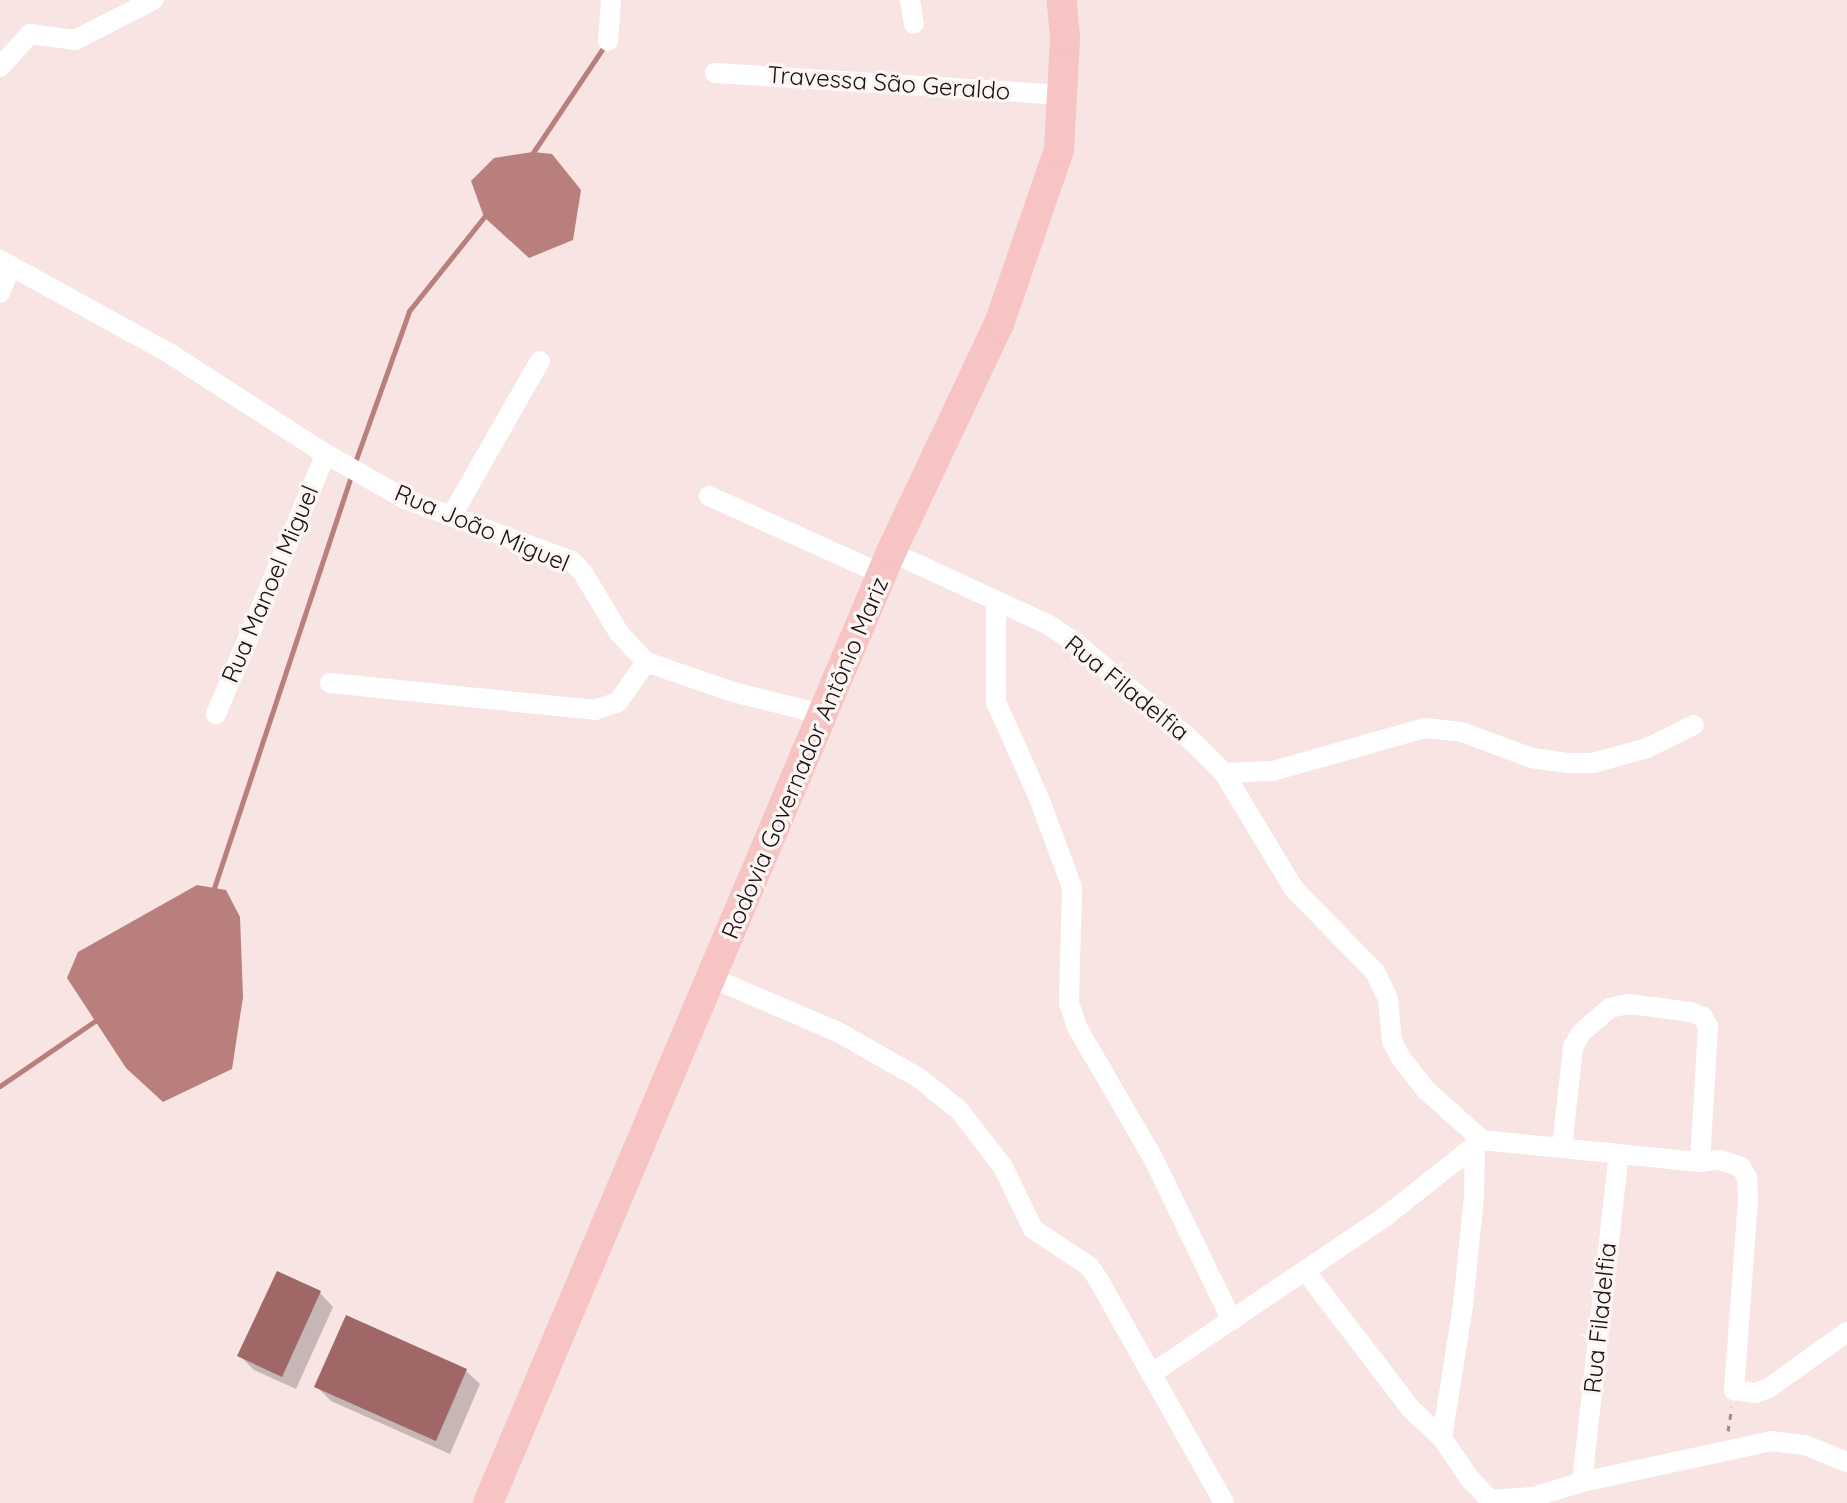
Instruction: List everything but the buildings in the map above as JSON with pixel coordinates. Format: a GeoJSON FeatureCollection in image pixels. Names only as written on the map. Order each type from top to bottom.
{"type":"FeatureCollection","features":[{"type":"Feature","properties":{"kind":"highway","name":"Rodovia Governador Antônio Mariz"},"geometry":{"type":"LineString","coordinates":[[488,1503],[887,563],[999,324],[1059,150],[1063,95],[1062,0]]}},
{"type":"Feature","properties":{"kind":"street"},"geometry":{"type":"LineString","coordinates":[[0,67],[30,34],[75,40],[153,0]]}},
{"type":"Feature","properties":{"kind":"street"},"geometry":{"type":"LineString","coordinates":[[608,41],[611,0]]}},
{"type":"Feature","properties":{"kind":"street"},"geometry":{"type":"LineString","coordinates":[[910,0],[914,24]]}},
{"type":"Feature","properties":{"kind":"street","name":"Travessa São Geraldo"},"geometry":{"type":"LineString","coordinates":[[715,73],[806,76],[1063,95]]}},
{"type":"Feature","properties":{"kind":"street"},"geometry":{"type":"LineString","coordinates":[[0,293],[6,263]]}},
{"type":"Feature","properties":{"kind":"street","name":"Rua João Miguel"},"geometry":{"type":"LineString","coordinates":[[6,263],[169,353],[326,454],[405,499],[572,561],[583,573],[619,633],[646,662],[733,692],[825,715]]}},
{"type":"Feature","properties":{"kind":"street"},"geometry":{"type":"LineString","coordinates":[[452,515],[540,361]]}},
{"type":"Feature","properties":{"kind":"street","name":"Rua Manoel Miguel"},"geometry":{"type":"LineString","coordinates":[[216,714],[326,454]]}},
{"type":"Feature","properties":{"kind":"street","name":"Rua Filadelfia"},"geometry":{"type":"LineString","coordinates":[[709,496],[996,600],[1076,643],[1153,705],[1224,773],[1294,889],[1362,956],[1382,982],[1388,999],[1392,1041],[1400,1057],[1426,1090],[1478,1142]]}},
{"type":"Feature","properties":{"kind":"street"},"geometry":{"type":"LineString","coordinates":[[996,600],[996,702],[1039,798],[1072,887],[1069,1003],[1078,1029],[1153,1158],[1232,1321]]}},
{"type":"Feature","properties":{"kind":"street"},"geometry":{"type":"LineString","coordinates":[[330,683],[595,710],[618,702],[646,662]]}},
{"type":"Feature","properties":{"kind":"street"},"geometry":{"type":"LineString","coordinates":[[1224,773],[1273,771],[1425,728],[1462,732],[1532,758],[1593,763],[1647,748],[1694,725]]}},
{"type":"Feature","properties":{"kind":"street"},"geometry":{"type":"LineString","coordinates":[[712,978],[850,1039],[919,1078],[959,1110],[1003,1167],[1033,1229],[1094,1273],[1224,1503]]}},
{"type":"Feature","properties":{"kind":"street"},"geometry":{"type":"LineString","coordinates":[[1562,1147],[1573,1047],[1600,1013],[1628,1004],[1691,1012],[1703,1017],[1708,1027],[1700,1162]]}},
{"type":"Feature","properties":{"kind":"street"},"geometry":{"type":"LineString","coordinates":[[1151,1374],[1386,1216],[1478,1142],[1562,1147],[1700,1162],[1732,1162],[1741,1167],[1747,1178],[1734,1390],[1755,1393],[1769,1388],[1847,1332]]}},
{"type":"Feature","properties":{"kind":"street"},"geometry":{"type":"LineString","coordinates":[[1442,1438],[1463,1305],[1478,1142]]}},
{"type":"Feature","properties":{"kind":"street","name":"Rua Filadelfia"},"geometry":{"type":"LineString","coordinates":[[1582,1482],[1619,1154]]}},
{"type":"Feature","properties":{"kind":"street"},"geometry":{"type":"LineString","coordinates":[[1306,1272],[1412,1410],[1442,1438],[1470,1479],[1490,1500],[1533,1497],[1582,1482],[1725,1450],[1786,1442],[1805,1445],[1847,1462]]}},
{"type":"Feature","properties":{"kind":"path"},"geometry":{"type":"LineString","coordinates":[[1725,1450],[1734,1390]]}},
{"type":"Feature","properties":{"kind":"shaded area"},"geometry":{"type":"Polygon","coordinates":[[[533,152],[552,154],[581,190],[573,240],[529,258],[484,217],[471,181],[494,158],[533,152]]]}},
{"type":"Feature","properties":{"kind":"shaded area"},"geometry":{"type":"Polygon","coordinates":[[[197,885],[226,890],[240,917],[243,997],[232,1069],[163,1102],[126,1068],[67,978],[78,952],[197,885]]]}},
{"type":"Feature","properties":{"kind":"waterway"},"geometry":{"type":"LineString","coordinates":[[530,157],[605,45]]}},
{"type":"Feature","properties":{"kind":"waterway"},"geometry":{"type":"LineString","coordinates":[[354,465],[409,311],[488,212]]}},
{"type":"Feature","properties":{"kind":"waterway"},"geometry":{"type":"LineString","coordinates":[[212,894],[351,475]]}},
{"type":"Feature","properties":{"kind":"waterway"},"geometry":{"type":"LineString","coordinates":[[0,1086],[98,1019]]}}]}
